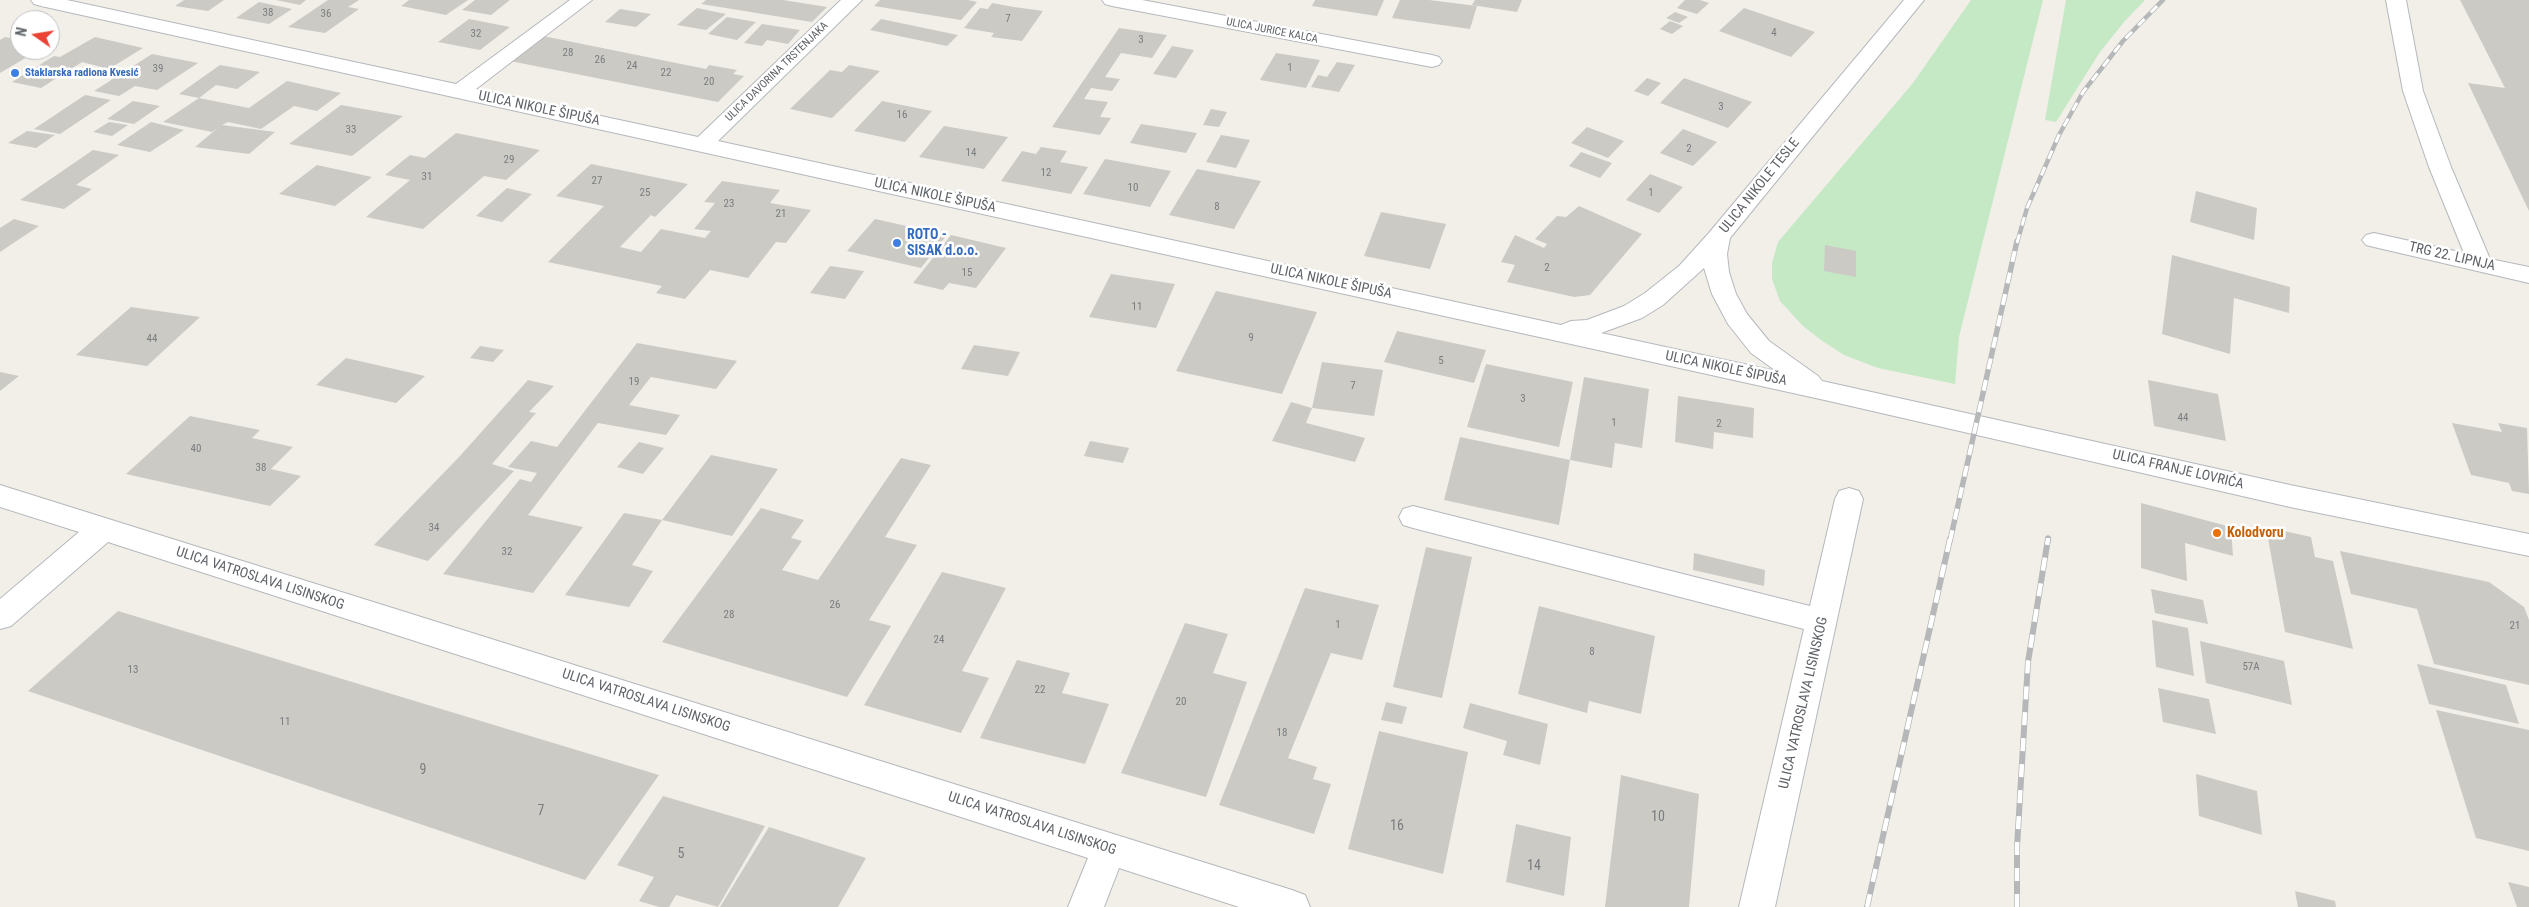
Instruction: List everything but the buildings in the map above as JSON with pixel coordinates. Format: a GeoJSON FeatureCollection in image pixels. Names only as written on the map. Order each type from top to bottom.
{"type":"FeatureCollection","features":[{"type":"Feature","properties":{"kind":"street","name":"ULICA NIKOLE ŠIPUŠA"},"geometry":{"type":"LineString","coordinates":[[41,0],[1828,392]]}},
{"type":"Feature","properties":{"kind":"street"},"geometry":{"type":"LineString","coordinates":[[460,92],[582,0]]}},
{"type":"Feature","properties":{"kind":"street","name":"ULICA DAVORINA TRSTENJAKA"},"geometry":{"type":"LineString","coordinates":[[702,145],[852,0]]}},
{"type":"Feature","properties":{"kind":"street","name":"ULICA JURICE KALCA"},"geometry":{"type":"LineString","coordinates":[[1112,0],[1432,62]]}},
{"type":"Feature","properties":{"kind":"street","name":"ULICA NIKOLE TESLE"},"geometry":{"type":"LineString","coordinates":[[1828,392],[1806,380],[1760,347],[1737,318],[1724,294],[1717,272],[1715,254],[1718,238],[1723,229],[1914,0]]}},
{"type":"Feature","properties":{"kind":"street"},"geometry":{"type":"LineString","coordinates":[[2396,0],[2413,91],[2440,167],[2480,263]]}},
{"type":"Feature","properties":{"kind":"street"},"geometry":{"type":"LineString","coordinates":[[1546,329],[1590,328],[1633,312],[1654,300],[1688,271],[1718,238]]}},
{"type":"Feature","properties":{"kind":"street","name":"TRG 22. LIPNJA"},"geometry":{"type":"LineString","coordinates":[[2374,240],[2529,275]]}},
{"type":"Feature","properties":{"kind":"street","name":"ULICA FRANJE LOVRIĆA"},"geometry":{"type":"LineString","coordinates":[[1828,392],[2290,496],[2529,545]]}},
{"type":"Feature","properties":{"kind":"street","name":"ULICA VATROSLAVA LISINSKOG"},"geometry":{"type":"LineString","coordinates":[[0,496],[1292,907]]}},
{"type":"Feature","properties":{"kind":"street","name":"ULICA VATROSLAVA LISINSKOG"},"geometry":{"type":"LineString","coordinates":[[1757,907],[1849,499]]}},
{"type":"Feature","properties":{"kind":"street"},"geometry":{"type":"LineString","coordinates":[[1413,517],[1822,620]]}},
{"type":"Feature","properties":{"kind":"street"},"geometry":{"type":"LineString","coordinates":[[0,617],[103,529]]}},
{"type":"Feature","properties":{"kind":"street"},"geometry":{"type":"LineString","coordinates":[[2490,537],[2529,556]]}},
{"type":"Feature","properties":{"kind":"street"},"geometry":{"type":"LineString","coordinates":[[1086,907],[1109,848]]}},
{"type":"Feature","properties":{"kind":"green space"},"geometry":{"type":"Polygon","coordinates":[[[1971,0],[2043,0],[1959,337],[1955,384],[1878,368],[1844,355],[1821,340],[1803,326],[1780,301],[1772,279],[1772,263],[1778,242],[1913,83],[1971,0]]]}},
{"type":"Feature","properties":{"kind":"green space"},"geometry":{"type":"Polygon","coordinates":[[[2066,0],[2145,0],[2100,52],[2056,122],[2045,120],[2066,0]]]}},
{"type":"Feature","properties":{"kind":"railway"},"geometry":{"type":"LineString","coordinates":[[2017,243],[2027,208],[2059,135],[2083,92],[2123,41],[2163,0]]}},
{"type":"Feature","properties":{"kind":"railway"},"geometry":{"type":"LineString","coordinates":[[1950,541],[2017,241]]}},
{"type":"Feature","properties":{"kind":"railway"},"geometry":{"type":"LineString","coordinates":[[1867,907],[1950,539]]}},
{"type":"Feature","properties":{"kind":"railway"},"geometry":{"type":"LineString","coordinates":[[2017,907],[2017,847],[2028,662],[2048,539]]}},
{"type":"Feature","properties":{"kind":"place","name":"Staklarska radiona Kvesić"},"geometry":{"type":"Point","coordinates":[15,73]}},
{"type":"Feature","properties":{"kind":"place","name":"ROTO - SISAK d.o.o."},"geometry":{"type":"Point","coordinates":[897,243]}},
{"type":"Feature","properties":{"kind":"place","name":"Kolodvoru"},"geometry":{"type":"Point","coordinates":[2217,533]}}]}
